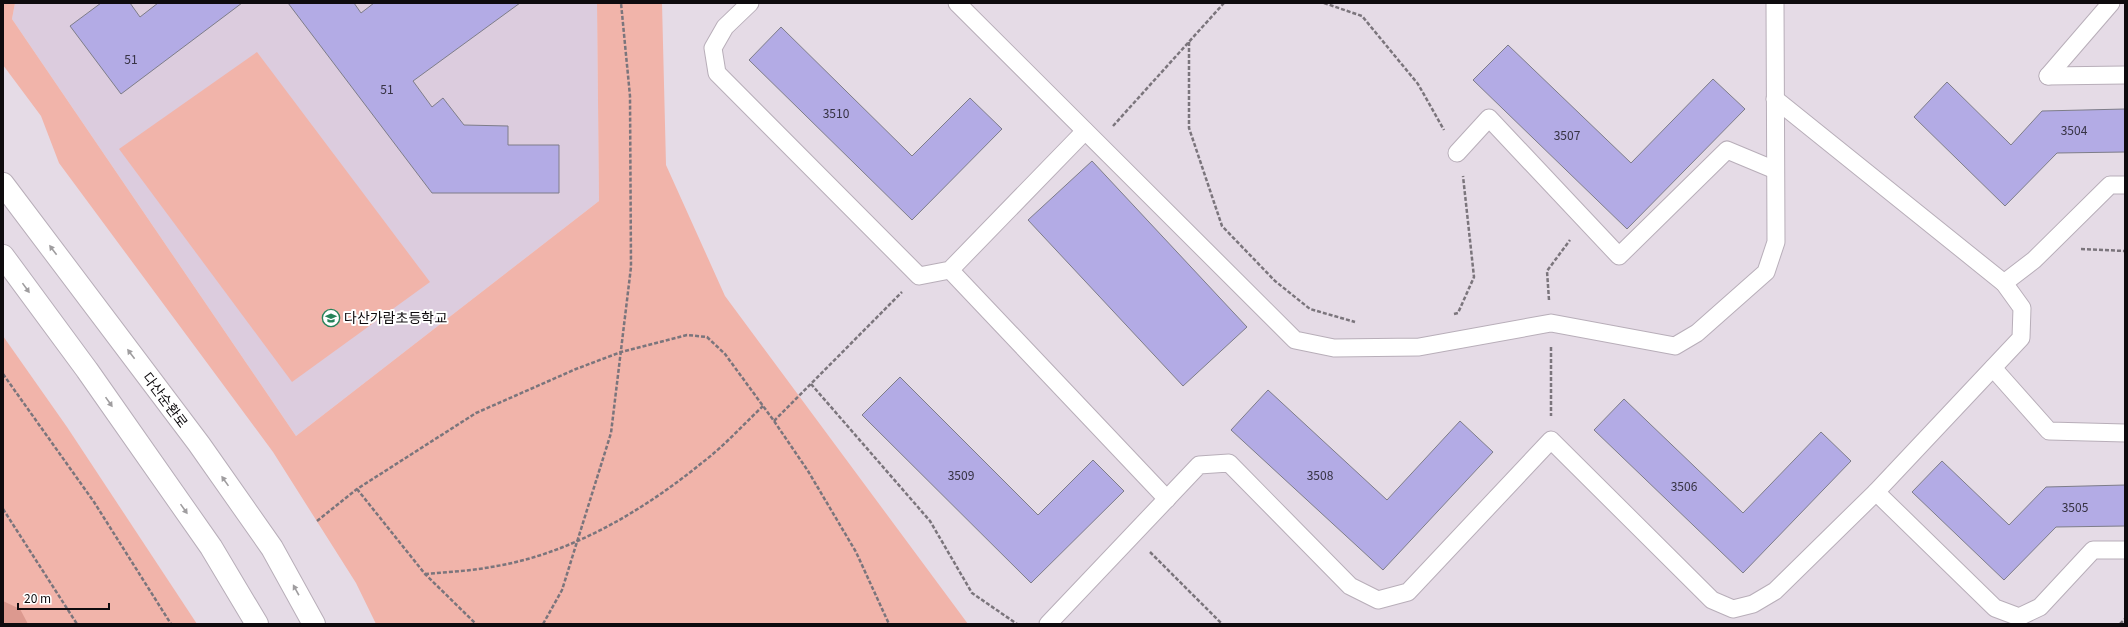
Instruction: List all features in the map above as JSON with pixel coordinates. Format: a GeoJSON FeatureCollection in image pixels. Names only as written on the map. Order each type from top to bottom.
{"type":"FeatureCollection","features":[{"type":"Feature","properties":{"kind":"street","name":"다산순환로"},"geometry":{"type":"LineString","coordinates":[[3,184],[199,444],[272,548],[314,624]]}},
{"type":"Feature","properties":{"kind":"street"},"geometry":{"type":"LineString","coordinates":[[3,256],[87,370],[211,547],[258,624]]}},
{"type":"Feature","properties":{"kind":"lane"},"geometry":{"type":"LineString","coordinates":[[750,3],[725,27],[713,48],[717,73],[919,276],[950,270],[1085,131]]}},
{"type":"Feature","properties":{"kind":"lane"},"geometry":{"type":"LineString","coordinates":[[957,3],[1295,340],[1334,348],[1419,347],[1551,323],[1675,346],[1697,333],[1766,272],[1776,242],[1775,3]]}},
{"type":"Feature","properties":{"kind":"lane"},"geometry":{"type":"LineString","coordinates":[[2111,3],[2048,76],[2125,75]]}},
{"type":"Feature","properties":{"kind":"lane"},"geometry":{"type":"LineString","coordinates":[[1048,624],[1199,465],[1229,463],[1350,586],[1378,600],[1408,592],[1551,440],[1712,600],[1733,609],[1753,604],[1775,591],[1876,492],[2021,338],[2022,308],[2004,284],[1775,99]]}},
{"type":"Feature","properties":{"kind":"lane"},"geometry":{"type":"LineString","coordinates":[[1457,153],[1489,118],[1584,221],[1620,256],[1727,150],[1775,170]]}},
{"type":"Feature","properties":{"kind":"lane"},"geometry":{"type":"LineString","coordinates":[[2004,284],[2047,247],[2110,185],[2125,185]]}},
{"type":"Feature","properties":{"kind":"lane"},"geometry":{"type":"LineString","coordinates":[[950,270],[1167,498]]}},
{"type":"Feature","properties":{"kind":"lane"},"geometry":{"type":"LineString","coordinates":[[1993,368],[2049,431],[2125,433]]}},
{"type":"Feature","properties":{"kind":"lane"},"geometry":{"type":"LineString","coordinates":[[1876,492],[1995,608],[2019,617],[2040,607],[2093,550],[2125,550]]}},
{"type":"Feature","properties":{"kind":"path"},"geometry":{"type":"LineString","coordinates":[[543,624],[562,590],[611,433],[631,260],[630,96],[621,3]]}},
{"type":"Feature","properties":{"kind":"path"},"geometry":{"type":"LineString","coordinates":[[1097,143],[1224,3]]}},
{"type":"Feature","properties":{"kind":"path"},"geometry":{"type":"LineString","coordinates":[[1324,3],[1362,16],[1418,84],[1462,161],[1474,277],[1458,313],[1451,316]]}},
{"type":"Feature","properties":{"kind":"path"},"geometry":{"type":"LineString","coordinates":[[1189,42],[1189,128],[1222,226],[1275,281],[1310,309],[1360,323]]}},
{"type":"Feature","properties":{"kind":"path"},"geometry":{"type":"LineString","coordinates":[[1551,440],[1551,323],[1547,271],[1584,221]]}},
{"type":"Feature","properties":{"kind":"path"},"geometry":{"type":"LineString","coordinates":[[2047,247],[2125,251]]}},
{"type":"Feature","properties":{"kind":"path"},"geometry":{"type":"LineString","coordinates":[[774,421],[919,276]]}},
{"type":"Feature","properties":{"kind":"path"},"geometry":{"type":"LineString","coordinates":[[317,521],[357,490],[476,413],[576,369],[621,352],[687,335],[707,337],[725,354],[808,471],[856,552],[889,624]]}},
{"type":"Feature","properties":{"kind":"path"},"geometry":{"type":"LineString","coordinates":[[3,374],[94,502],[171,624]]}},
{"type":"Feature","properties":{"kind":"path"},"geometry":{"type":"LineString","coordinates":[[811,384],[930,521],[972,593],[1017,624]]}},
{"type":"Feature","properties":{"kind":"path"},"geometry":{"type":"LineString","coordinates":[[425,574],[492,567],[534,557],[578,541],[643,506],[704,462],[762,406]]}},
{"type":"Feature","properties":{"kind":"path"},"geometry":{"type":"LineString","coordinates":[[357,490],[425,574],[476,624]]}},
{"type":"Feature","properties":{"kind":"path"},"geometry":{"type":"LineString","coordinates":[[3,510],[77,624]]}},
{"type":"Feature","properties":{"kind":"path"},"geometry":{"type":"LineString","coordinates":[[1132,535],[1222,624]]}},
{"type":"Feature","properties":{"kind":"path"},"geometry":{"type":"LineString","coordinates":[[2120,624],[2125,619]]}},
{"type":"Feature","properties":{"kind":"shaded area"},"geometry":{"type":"Polygon","coordinates":[[[3,3],[15,3],[12,19],[296,436],[599,201],[597,3],[662,3],[666,165],[725,296],[968,624],[376,624],[356,583],[273,452],[59,163],[41,116],[3,65],[3,3]]]}},
{"type":"Feature","properties":{"kind":"shaded area","name":"다산가람초등학교"},"geometry":{"type":"Polygon","coordinates":[[[15,3],[597,3],[599,201],[296,436],[12,19],[15,3]]]}},
{"type":"Feature","properties":{"kind":"shaded area"},"geometry":{"type":"Polygon","coordinates":[[[257,52],[430,282],[292,382],[119,149],[257,52]]]}},
{"type":"Feature","properties":{"kind":"shaded area"},"geometry":{"type":"Polygon","coordinates":[[[3,336],[67,427],[197,624],[3,624],[3,336]]]}},
{"type":"Feature","properties":{"kind":"shaded area"},"geometry":{"type":"Polygon","coordinates":[[[3,601],[20,609],[28,624],[3,624],[3,601]]]}},
{"type":"Feature","properties":{"kind":"building"},"geometry":{"type":"Polygon","coordinates":[[[101,3],[130,3],[140,17],[158,3],[242,3],[121,94],[70,26],[101,3]]]}},
{"type":"Feature","properties":{"kind":"building"},"geometry":{"type":"Polygon","coordinates":[[[288,3],[354,3],[361,13],[374,3],[520,3],[413,81],[432,107],[443,98],[464,125],[508,126],[508,145],[559,145],[559,193],[432,193],[288,3]]]}},
{"type":"Feature","properties":{"kind":"building"},"geometry":{"type":"Polygon","coordinates":[[[781,27],[912,156],[970,98],[1002,129],[912,220],[749,60],[781,27]]]}},
{"type":"Feature","properties":{"kind":"building"},"geometry":{"type":"Polygon","coordinates":[[[1508,45],[1631,163],[1713,79],[1745,109],[1627,229],[1473,80],[1508,45]]]}},
{"type":"Feature","properties":{"kind":"building"},"geometry":{"type":"Polygon","coordinates":[[[1947,82],[2011,145],[2042,111],[2125,109],[2125,152],[2057,153],[2005,206],[1914,117],[1947,82]]]}},
{"type":"Feature","properties":{"kind":"building"},"geometry":{"type":"Polygon","coordinates":[[[1092,161],[1247,327],[1183,386],[1028,220],[1092,161]]]}},
{"type":"Feature","properties":{"kind":"building"},"geometry":{"type":"Polygon","coordinates":[[[900,377],[1038,515],[1093,460],[1124,491],[1031,583],[862,415],[900,377]]]}},
{"type":"Feature","properties":{"kind":"building"},"geometry":{"type":"Polygon","coordinates":[[[1268,390],[1387,500],[1460,421],[1493,452],[1383,570],[1231,430],[1268,390]]]}},
{"type":"Feature","properties":{"kind":"building"},"geometry":{"type":"Polygon","coordinates":[[[1624,399],[1743,513],[1821,432],[1851,461],[1743,573],[1594,430],[1624,399]]]}},
{"type":"Feature","properties":{"kind":"building"},"geometry":{"type":"Polygon","coordinates":[[[1942,461],[2009,525],[2046,487],[2125,485],[2125,526],[2056,527],[2004,580],[1912,492],[1942,461]]]}},
{"type":"Feature","properties":{"kind":"place","name":"다산가람초등학교"},"geometry":{"type":"Point","coordinates":[331,318]}}]}
